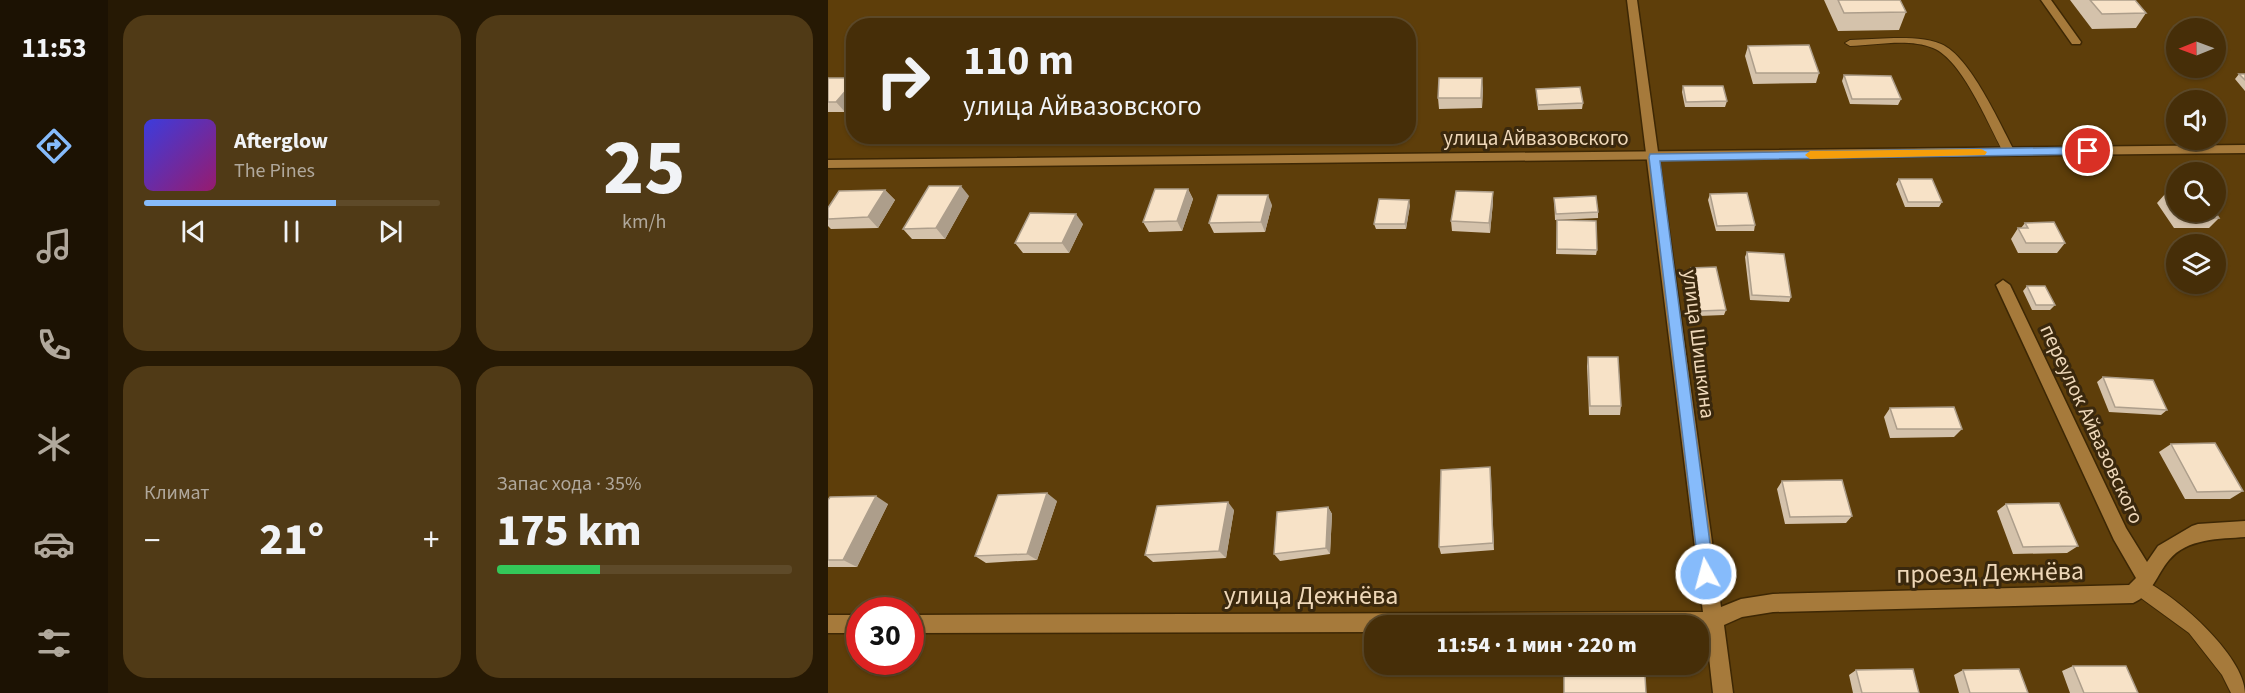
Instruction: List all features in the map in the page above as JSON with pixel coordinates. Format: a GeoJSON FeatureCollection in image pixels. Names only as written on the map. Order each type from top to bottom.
{"type":"FeatureCollection","features":[{"type":"Feature","properties":{"kind":"street","name":"улица Шишкина"},"geometry":{"type":"LineString","coordinates":[[1632,0],[1723,693]]}},
{"type":"Feature","properties":{"kind":"street"},"geometry":{"type":"LineString","coordinates":[[2046,0],[2076,42]]}},
{"type":"Feature","properties":{"kind":"street","name":"улица Айвазовского"},"geometry":{"type":"LineString","coordinates":[[828,164],[2245,149]]}},
{"type":"Feature","properties":{"kind":"street","name":"переулок Айвазовского"},"geometry":{"type":"LineString","coordinates":[[2003,285],[2144,583]]}},
{"type":"Feature","properties":{"kind":"street"},"geometry":{"type":"LineString","coordinates":[[2144,583],[2164,552],[2198,532],[2245,529]]}},
{"type":"Feature","properties":{"kind":"street","name":"проезд Дежнёва"},"geometry":{"type":"LineString","coordinates":[[1712,621],[1741,608],[1773,603],[2133,594],[2144,583]]}},
{"type":"Feature","properties":{"kind":"street","name":"улица Дежнёва"},"geometry":{"type":"LineString","coordinates":[[924,624],[1712,621]]}},
{"type":"Feature","properties":{"kind":"street"},"geometry":{"type":"LineString","coordinates":[[828,624],[846,624]]}},
{"type":"Feature","properties":{"kind":"lane"},"geometry":{"type":"LineString","coordinates":[[1850,43],[1917,42],[1940,47],[1958,61],[2009,152]]}},
{"type":"Feature","properties":{"kind":"lane"},"geometry":{"type":"LineString","coordinates":[[2144,583],[2195,627],[2228,669],[2241,693]]}},
{"type":"Feature","properties":{"kind":"building"},"geometry":{"type":"Polygon","coordinates":[[[1838,0],[1900,0],[1906,12],[1844,13],[1838,0]]]}},
{"type":"Feature","properties":{"kind":"building"},"geometry":{"type":"Polygon","coordinates":[[[2090,0],[2135,0],[2146,13],[2102,14],[2090,0]]]}},
{"type":"Feature","properties":{"kind":"building"},"geometry":{"type":"Polygon","coordinates":[[[1809,45],[1819,73],[1756,73],[1748,46],[1809,45]]]}},
{"type":"Feature","properties":{"kind":"building"},"geometry":{"type":"Polygon","coordinates":[[[1844,75],[1891,76],[1901,99],[1852,99],[1844,75]]]}},
{"type":"Feature","properties":{"kind":"building"},"geometry":{"type":"Polygon","coordinates":[[[828,78],[846,78],[846,90],[836,102],[828,102],[828,78]]]}},
{"type":"Feature","properties":{"kind":"building"},"geometry":{"type":"Polygon","coordinates":[[[1439,78],[1482,78],[1481,98],[1438,98],[1439,78]]]}},
{"type":"Feature","properties":{"kind":"building"},"geometry":{"type":"Polygon","coordinates":[[[1683,86],[1723,86],[1727,101],[1686,102],[1683,86]]]}},
{"type":"Feature","properties":{"kind":"building"},"geometry":{"type":"Polygon","coordinates":[[[1580,87],[1583,103],[1538,105],[1536,89],[1580,87]]]}},
{"type":"Feature","properties":{"kind":"building"},"geometry":{"type":"Polygon","coordinates":[[[1899,179],[1932,179],[1942,202],[1908,202],[1899,179]]]}},
{"type":"Feature","properties":{"kind":"building"},"geometry":{"type":"Polygon","coordinates":[[[929,186],[961,186],[936,228],[903,229],[929,186]]]}},
{"type":"Feature","properties":{"kind":"building"},"geometry":{"type":"Polygon","coordinates":[[[1155,189],[1188,189],[1177,221],[1143,222],[1155,189]]]}},
{"type":"Feature","properties":{"kind":"building"},"geometry":{"type":"Polygon","coordinates":[[[885,190],[868,217],[828,219],[828,208],[839,191],[885,190]]]}},
{"type":"Feature","properties":{"kind":"building"},"geometry":{"type":"Polygon","coordinates":[[[1456,191],[1493,192],[1489,223],[1451,221],[1456,191]]]}},
{"type":"Feature","properties":{"kind":"building"},"geometry":{"type":"Polygon","coordinates":[[[1747,193],[1755,225],[1717,226],[1710,194],[1747,193]]]}},
{"type":"Feature","properties":{"kind":"building"},"geometry":{"type":"Polygon","coordinates":[[[1218,195],[1268,195],[1261,222],[1209,223],[1218,195]]]}},
{"type":"Feature","properties":{"kind":"building"},"geometry":{"type":"Polygon","coordinates":[[[1596,196],[1598,212],[1556,214],[1554,198],[1596,196]]]}},
{"type":"Feature","properties":{"kind":"building"},"geometry":{"type":"Polygon","coordinates":[[[1379,199],[1409,200],[1405,224],[1374,224],[1379,199]]]}},
{"type":"Feature","properties":{"kind":"building"},"geometry":{"type":"Polygon","coordinates":[[[1030,213],[1076,214],[1062,243],[1015,243],[1030,213]]]}},
{"type":"Feature","properties":{"kind":"building"},"geometry":{"type":"Polygon","coordinates":[[[1557,220],[1596,221],[1597,250],[1557,249],[1557,220]]]}},
{"type":"Feature","properties":{"kind":"building"},"geometry":{"type":"Polygon","coordinates":[[[2054,222],[2065,243],[2026,243],[2018,228],[2028,228],[2025,223],[2054,222]]]}},
{"type":"Feature","properties":{"kind":"building"},"geometry":{"type":"Polygon","coordinates":[[[1747,252],[1784,254],[1791,297],[1752,295],[1747,252]]]}},
{"type":"Feature","properties":{"kind":"building"},"geometry":{"type":"Polygon","coordinates":[[[1716,267],[1726,310],[1700,311],[1691,268],[1716,267]]]}},
{"type":"Feature","properties":{"kind":"building"},"geometry":{"type":"Polygon","coordinates":[[[2027,286],[2045,286],[2055,305],[2036,305],[2027,286]]]}},
{"type":"Feature","properties":{"kind":"building"},"geometry":{"type":"Polygon","coordinates":[[[1588,357],[1618,357],[1621,406],[1590,406],[1588,357]]]}},
{"type":"Feature","properties":{"kind":"building"},"geometry":{"type":"Polygon","coordinates":[[[2103,377],[2153,380],[2167,410],[2115,407],[2103,377]]]}},
{"type":"Feature","properties":{"kind":"building"},"geometry":{"type":"Polygon","coordinates":[[[1954,407],[1962,429],[1897,429],[1890,408],[1954,407]]]}},
{"type":"Feature","properties":{"kind":"building"},"geometry":{"type":"Polygon","coordinates":[[[2215,443],[2243,491],[2197,492],[2171,444],[2215,443]]]}},
{"type":"Feature","properties":{"kind":"building"},"geometry":{"type":"Polygon","coordinates":[[[1490,467],[1493,543],[1439,547],[1441,470],[1490,467]]]}},
{"type":"Feature","properties":{"kind":"building"},"geometry":{"type":"Polygon","coordinates":[[[1842,480],[1852,516],[1790,517],[1782,481],[1842,480]]]}},
{"type":"Feature","properties":{"kind":"building"},"geometry":{"type":"Polygon","coordinates":[[[1047,493],[1027,554],[975,556],[998,495],[1047,493]]]}},
{"type":"Feature","properties":{"kind":"building"},"geometry":{"type":"Polygon","coordinates":[[[876,496],[843,560],[828,560],[828,500],[830,497],[876,496]]]}},
{"type":"Feature","properties":{"kind":"building"},"geometry":{"type":"Polygon","coordinates":[[[1228,502],[1219,551],[1145,555],[1157,506],[1228,502]]]}},
{"type":"Feature","properties":{"kind":"building"},"geometry":{"type":"Polygon","coordinates":[[[2059,503],[2078,546],[2023,547],[2006,504],[2059,503]]]}},
{"type":"Feature","properties":{"kind":"building"},"geometry":{"type":"Polygon","coordinates":[[[1328,507],[1326,548],[1274,554],[1277,512],[1328,507]]]}},
{"type":"Feature","properties":{"kind":"building"},"geometry":{"type":"Polygon","coordinates":[[[2073,666],[2126,666],[2138,693],[2084,693],[2073,666]]]}},
{"type":"Feature","properties":{"kind":"building"},"geometry":{"type":"Polygon","coordinates":[[[1913,669],[1919,693],[1862,693],[1856,670],[1913,669]]]}},
{"type":"Feature","properties":{"kind":"building"},"geometry":{"type":"Polygon","coordinates":[[[2019,669],[2028,693],[1970,693],[1963,670],[2019,669]]]}},
{"type":"Feature","properties":{"kind":"building"},"geometry":{"type":"Polygon","coordinates":[[[1564,675],[1645,676],[1646,693],[1564,693],[1564,675]]]}},
{"type":"Feature","properties":{"kind":"slow traffic"},"geometry":{"type":"LineString","coordinates":[[1810,155],[1981,152]]}},
{"type":"Feature","properties":{"kind":"route"},"geometry":{"type":"LineString","coordinates":[[1706,574],[1654,157],[2088,151]]}}]}
